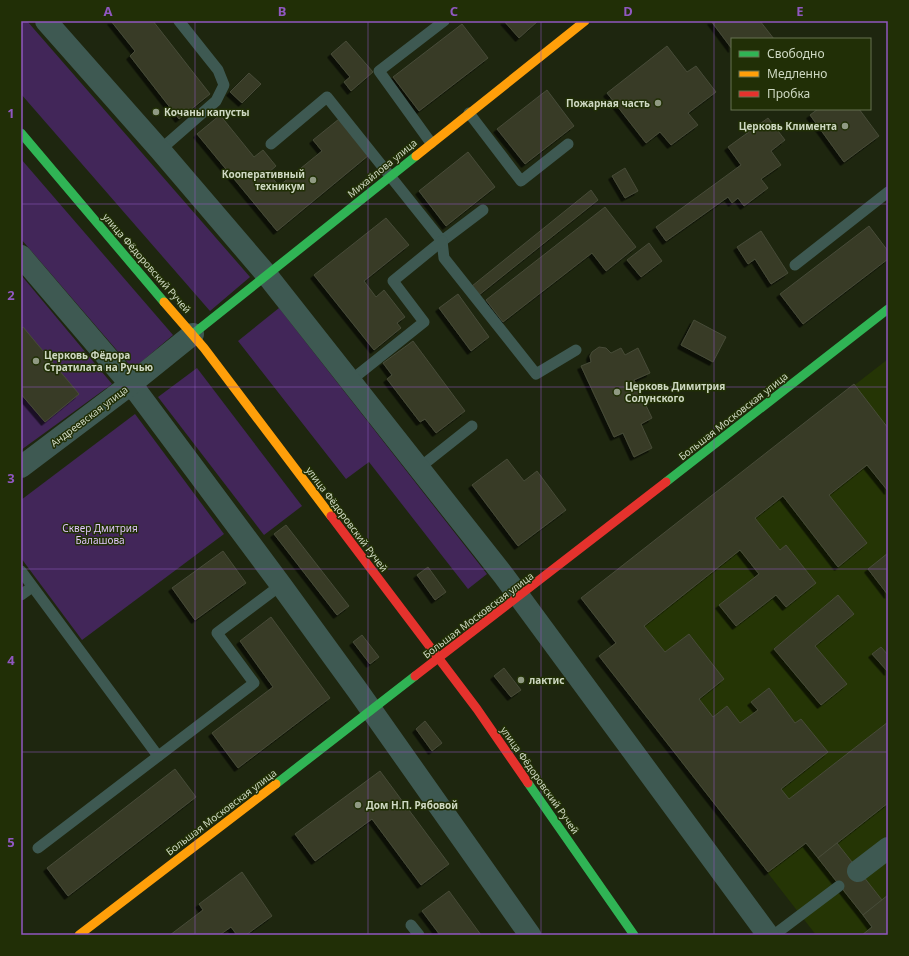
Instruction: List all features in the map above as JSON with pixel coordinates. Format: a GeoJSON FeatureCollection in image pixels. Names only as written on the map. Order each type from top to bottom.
{"type":"FeatureCollection","features":[{"type":"Feature","properties":{"kind":"main road","name":"Михайлова улица"},"geometry":{"type":"LineString","coordinates":[[193,334],[266,274],[585,21]]}},
{"type":"Feature","properties":{"kind":"main road","name":"улица Фёдоровский Ручей"},"geometry":{"type":"LineString","coordinates":[[21,133],[193,334],[477,709],[564,832],[634,935]]}},
{"type":"Feature","properties":{"kind":"main road","name":"Большая Московская улица"},"geometry":{"type":"LineString","coordinates":[[79,935],[519,597],[888,309]]}},
{"type":"Feature","properties":{"kind":"street"},"geometry":{"type":"LineString","coordinates":[[46,21],[160,150],[266,274],[519,597],[768,935]]}},
{"type":"Feature","properties":{"kind":"street"},"geometry":{"type":"LineString","coordinates":[[21,256],[131,384],[372,710],[530,935]]}},
{"type":"Feature","properties":{"kind":"street","name":"Андреевская улица"},"geometry":{"type":"LineString","coordinates":[[21,467],[131,384],[193,334]]}},
{"type":"Feature","properties":{"kind":"street"},"geometry":{"type":"LineString","coordinates":[[858,871],[888,848]]}},
{"type":"Feature","properties":{"kind":"lane"},"geometry":{"type":"LineString","coordinates":[[160,150],[216,101],[224,86],[218,70],[179,21]]}},
{"type":"Feature","properties":{"kind":"lane"},"geometry":{"type":"LineString","coordinates":[[431,143],[379,71],[444,21]]}},
{"type":"Feature","properties":{"kind":"lane"},"geometry":{"type":"LineString","coordinates":[[271,144],[327,97],[442,241],[444,258],[536,374],[576,350]]}},
{"type":"Feature","properties":{"kind":"lane"},"geometry":{"type":"LineString","coordinates":[[469,113],[521,181],[568,144]]}},
{"type":"Feature","properties":{"kind":"lane"},"geometry":{"type":"LineString","coordinates":[[795,266],[888,192]]}},
{"type":"Feature","properties":{"kind":"lane"},"geometry":{"type":"LineString","coordinates":[[350,381],[424,322],[393,281],[483,210]]}},
{"type":"Feature","properties":{"kind":"lane"},"geometry":{"type":"LineString","coordinates":[[419,468],[472,426]]}},
{"type":"Feature","properties":{"kind":"lane"},"geometry":{"type":"LineString","coordinates":[[21,571],[158,756]]}},
{"type":"Feature","properties":{"kind":"lane"},"geometry":{"type":"LineString","coordinates":[[38,848],[254,684],[217,633],[281,585]]}},
{"type":"Feature","properties":{"kind":"lane"},"geometry":{"type":"LineString","coordinates":[[21,595],[32,587]]}},
{"type":"Feature","properties":{"kind":"lane"},"geometry":{"type":"LineString","coordinates":[[774,935],[840,886]]}},
{"type":"Feature","properties":{"kind":"lane"},"geometry":{"type":"LineString","coordinates":[[411,925],[419,935]]}},
{"type":"Feature","properties":{"kind":"shaded area"},"geometry":{"type":"Polygon","coordinates":[[[888,359],[888,935],[816,935],[599,656],[616,643],[581,598],[888,359]]]}},
{"type":"Feature","properties":{"kind":"green space"},"geometry":{"type":"Polygon","coordinates":[[[21,21],[27,21],[250,277],[210,311],[21,94],[21,21]]]}},
{"type":"Feature","properties":{"kind":"green space"},"geometry":{"type":"Polygon","coordinates":[[[21,159],[173,335],[133,369],[21,239],[21,159]]]}},
{"type":"Feature","properties":{"kind":"green space"},"geometry":{"type":"Polygon","coordinates":[[[21,275],[112,384],[21,450],[21,275]]]}},
{"type":"Feature","properties":{"kind":"green space"},"geometry":{"type":"Polygon","coordinates":[[[279,308],[487,574],[468,589],[369,462],[346,479],[238,341],[279,308]]]}},
{"type":"Feature","properties":{"kind":"green space"},"geometry":{"type":"Polygon","coordinates":[[[197,368],[302,506],[264,535],[158,397],[197,368]]]}},
{"type":"Feature","properties":{"kind":"green space","name":"Сквер Дмитрия Балашова"},"geometry":{"type":"Polygon","coordinates":[[[135,414],[224,534],[82,640],[21,558],[21,500],[135,414]]]}},
{"type":"Feature","properties":{"kind":"building"},"geometry":{"type":"Polygon","coordinates":[[[111,21],[153,21],[210,94],[179,119],[130,56],[135,51],[111,21]]]}},
{"type":"Feature","properties":{"kind":"building"},"geometry":{"type":"Polygon","coordinates":[[[504,21],[538,21],[519,38],[504,21]]]}},
{"type":"Feature","properties":{"kind":"building"},"geometry":{"type":"Polygon","coordinates":[[[711,21],[760,21],[773,38],[731,38],[731,48],[711,21]]]}},
{"type":"Feature","properties":{"kind":"building"},"geometry":{"type":"Polygon","coordinates":[[[462,24],[488,58],[419,111],[393,77],[462,24]]]}},
{"type":"Feature","properties":{"kind":"building"},"geometry":{"type":"Polygon","coordinates":[[[346,41],[373,72],[351,91],[344,82],[350,77],[331,54],[346,41]]]}},
{"type":"Feature","properties":{"kind":"building","name":"Пожарная часть"},"geometry":{"type":"Polygon","coordinates":[[[667,46],[687,72],[696,66],[716,92],[688,113],[698,125],[671,145],[660,132],[646,143],[607,93],[667,46]]]}},
{"type":"Feature","properties":{"kind":"building"},"geometry":{"type":"Polygon","coordinates":[[[249,73],[261,84],[242,103],[230,92],[249,73]]]}},
{"type":"Feature","properties":{"kind":"building"},"geometry":{"type":"Polygon","coordinates":[[[547,90],[574,126],[525,164],[497,129],[547,90]]]}},
{"type":"Feature","properties":{"kind":"building","name":"Церковь Климента"},"geometry":{"type":"Polygon","coordinates":[[[817,110],[860,110],[879,136],[844,162],[810,115],[817,110]]]}},
{"type":"Feature","properties":{"kind":"building","name":"Кооперативный техникум"},"geometry":{"type":"Polygon","coordinates":[[[220,115],[254,157],[263,150],[276,166],[268,173],[279,186],[322,151],[313,140],[339,119],[369,155],[277,231],[197,134],[220,115]]]}},
{"type":"Feature","properties":{"kind":"building"},"geometry":{"type":"Polygon","coordinates":[[[768,118],[785,140],[771,151],[781,165],[761,179],[768,188],[744,206],[738,198],[732,203],[728,197],[666,241],[656,227],[741,165],[728,147],[768,118]]]}},
{"type":"Feature","properties":{"kind":"building"},"geometry":{"type":"Polygon","coordinates":[[[468,152],[495,187],[446,226],[419,191],[468,152]]]}},
{"type":"Feature","properties":{"kind":"building"},"geometry":{"type":"Polygon","coordinates":[[[625,168],[638,191],[625,198],[612,176],[625,168]]]}},
{"type":"Feature","properties":{"kind":"building"},"geometry":{"type":"Polygon","coordinates":[[[591,190],[598,200],[479,295],[472,286],[591,190]]]}},
{"type":"Feature","properties":{"kind":"building"},"geometry":{"type":"Polygon","coordinates":[[[605,207],[636,247],[606,271],[592,253],[503,322],[486,300],[605,207]]]}},
{"type":"Feature","properties":{"kind":"building"},"geometry":{"type":"Polygon","coordinates":[[[386,218],[409,245],[364,281],[376,297],[384,290],[405,317],[397,323],[401,328],[374,350],[314,275],[386,218]]]}},
{"type":"Feature","properties":{"kind":"building"},"geometry":{"type":"Polygon","coordinates":[[[869,226],[888,251],[888,259],[803,324],[780,294],[869,226]]]}},
{"type":"Feature","properties":{"kind":"building"},"geometry":{"type":"Polygon","coordinates":[[[761,231],[788,273],[771,284],[755,259],[748,264],[737,247],[761,231]]]}},
{"type":"Feature","properties":{"kind":"building"},"geometry":{"type":"Polygon","coordinates":[[[649,243],[662,261],[641,277],[627,260],[649,243]]]}},
{"type":"Feature","properties":{"kind":"building"},"geometry":{"type":"Polygon","coordinates":[[[458,294],[489,337],[471,351],[439,308],[458,294]]]}},
{"type":"Feature","properties":{"kind":"building"},"geometry":{"type":"Polygon","coordinates":[[[694,320],[726,337],[713,362],[681,345],[694,320]]]}},
{"type":"Feature","properties":{"kind":"building","name":"Церковь Фёдора Стратилата на Ручью"},"geometry":{"type":"Polygon","coordinates":[[[23,327],[79,394],[45,422],[21,394],[21,329],[23,327]]]}},
{"type":"Feature","properties":{"kind":"building"},"geometry":{"type":"Polygon","coordinates":[[[413,341],[465,411],[436,433],[425,419],[420,422],[387,379],[392,375],[383,363],[413,341]]]}},
{"type":"Feature","properties":{"kind":"building","name":"Церковь Димитрия Солунского"},"geometry":{"type":"Polygon","coordinates":[[[599,347],[606,348],[611,353],[621,348],[625,355],[638,348],[650,373],[634,380],[652,418],[641,424],[652,448],[634,457],[623,433],[614,437],[581,366],[591,362],[590,356],[592,352],[599,347]]]}},
{"type":"Feature","properties":{"kind":"building"},"geometry":{"type":"Polygon","coordinates":[[[854,384],[888,428],[888,491],[867,465],[829,495],[867,543],[838,567],[783,496],[755,518],[780,550],[786,545],[816,583],[786,607],[776,595],[736,626],[719,605],[759,574],[740,550],[644,626],[665,652],[689,634],[724,679],[699,699],[713,717],[727,706],[740,723],[758,710],[751,702],[769,688],[795,723],[801,719],[828,752],[781,789],[789,799],[888,722],[888,803],[818,858],[806,843],[768,872],[599,656],[616,643],[581,598],[854,384]]]}},
{"type":"Feature","properties":{"kind":"building"},"geometry":{"type":"Polygon","coordinates":[[[507,459],[524,481],[537,471],[566,510],[518,546],[472,485],[507,459]]]}},
{"type":"Feature","properties":{"kind":"building"},"geometry":{"type":"Polygon","coordinates":[[[286,525],[349,606],[337,615],[274,534],[286,525]]]}},
{"type":"Feature","properties":{"kind":"building"},"geometry":{"type":"Polygon","coordinates":[[[223,551],[246,583],[195,620],[172,588],[223,551]]]}},
{"type":"Feature","properties":{"kind":"building"},"geometry":{"type":"Polygon","coordinates":[[[888,553],[888,595],[868,569],[888,553]]]}},
{"type":"Feature","properties":{"kind":"building"},"geometry":{"type":"Polygon","coordinates":[[[428,567],[446,592],[435,600],[417,575],[428,567]]]}},
{"type":"Feature","properties":{"kind":"building"},"geometry":{"type":"Polygon","coordinates":[[[838,595],[854,614],[815,646],[847,684],[821,705],[774,649],[838,595]]]}},
{"type":"Feature","properties":{"kind":"building"},"geometry":{"type":"Polygon","coordinates":[[[271,617],[330,698],[238,768],[212,733],[273,687],[240,641],[271,617]]]}},
{"type":"Feature","properties":{"kind":"building"},"geometry":{"type":"Polygon","coordinates":[[[362,635],[379,657],[370,664],[353,642],[362,635]]]}},
{"type":"Feature","properties":{"kind":"building"},"geometry":{"type":"Polygon","coordinates":[[[881,647],[888,655],[888,672],[872,654],[881,647]]]}},
{"type":"Feature","properties":{"kind":"building"},"geometry":{"type":"Polygon","coordinates":[[[504,668],[521,690],[511,697],[494,676],[504,668]]]}},
{"type":"Feature","properties":{"kind":"building"},"geometry":{"type":"Polygon","coordinates":[[[425,721],[442,743],[432,751],[416,729],[425,721]]]}},
{"type":"Feature","properties":{"kind":"building"},"geometry":{"type":"Polygon","coordinates":[[[175,769],[196,797],[68,896],[47,868],[175,769]]]}},
{"type":"Feature","properties":{"kind":"building"},"geometry":{"type":"Polygon","coordinates":[[[380,771],[449,864],[421,885],[372,819],[315,861],[295,834],[380,771]]]}},
{"type":"Feature","properties":{"kind":"building"},"geometry":{"type":"Polygon","coordinates":[[[837,843],[882,900],[863,915],[818,858],[837,843]]]}},
{"type":"Feature","properties":{"kind":"building"},"geometry":{"type":"Polygon","coordinates":[[[242,872],[272,916],[246,935],[237,935],[231,927],[221,934],[222,935],[170,935],[203,910],[199,904],[242,872]]]}},
{"type":"Feature","properties":{"kind":"building"},"geometry":{"type":"Polygon","coordinates":[[[449,891],[481,935],[440,935],[422,911],[449,891]]]}},
{"type":"Feature","properties":{"kind":"building"},"geometry":{"type":"Polygon","coordinates":[[[888,895],[888,935],[862,935],[872,927],[863,915],[888,895]]]}},
{"type":"Feature","properties":{"kind":"traffic: fast"},"geometry":{"type":"LineString","coordinates":[[21,133],[164,302]]}},
{"type":"Feature","properties":{"kind":"traffic: fast"},"geometry":{"type":"LineString","coordinates":[[193,334],[416,156]]}},
{"type":"Feature","properties":{"kind":"traffic: fast"},"geometry":{"type":"LineString","coordinates":[[666,482],[888,309]]}},
{"type":"Feature","properties":{"kind":"traffic: fast"},"geometry":{"type":"LineString","coordinates":[[276,784],[415,676]]}},
{"type":"Feature","properties":{"kind":"traffic: fast"},"geometry":{"type":"LineString","coordinates":[[528,783],[634,935]]}},
{"type":"Feature","properties":{"kind":"traffic: slow"},"geometry":{"type":"LineString","coordinates":[[416,156],[585,21]]}},
{"type":"Feature","properties":{"kind":"traffic: slow"},"geometry":{"type":"LineString","coordinates":[[164,302],[204,348],[331,516]]}},
{"type":"Feature","properties":{"kind":"traffic: slow"},"geometry":{"type":"LineString","coordinates":[[79,935],[276,784]]}},
{"type":"Feature","properties":{"kind":"traffic: jam"},"geometry":{"type":"LineString","coordinates":[[415,676],[666,482]]}},
{"type":"Feature","properties":{"kind":"traffic: jam"},"geometry":{"type":"LineString","coordinates":[[331,516],[477,709],[528,783]]}},
{"type":"Feature","properties":{"kind":"place","name":"Пожарная часть"},"geometry":{"type":"Point","coordinates":[658,103]}},
{"type":"Feature","properties":{"kind":"place","name":"Кочаны капусты"},"geometry":{"type":"Point","coordinates":[156,112]}},
{"type":"Feature","properties":{"kind":"place","name":"Церковь Климента"},"geometry":{"type":"Point","coordinates":[845,126]}},
{"type":"Feature","properties":{"kind":"place","name":"Кооперативный техникум"},"geometry":{"type":"Point","coordinates":[313,180]}},
{"type":"Feature","properties":{"kind":"place","name":"Церковь Фёдора Стратилата на Ручью"},"geometry":{"type":"Point","coordinates":[36,361]}},
{"type":"Feature","properties":{"kind":"place","name":"Церковь Димитрия Солунского"},"geometry":{"type":"Point","coordinates":[617,392]}},
{"type":"Feature","properties":{"kind":"place","name":"лактис"},"geometry":{"type":"Point","coordinates":[521,680]}},
{"type":"Feature","properties":{"kind":"place","name":"Дом Н.П. Рябовой"},"geometry":{"type":"Point","coordinates":[358,805]}}]}
